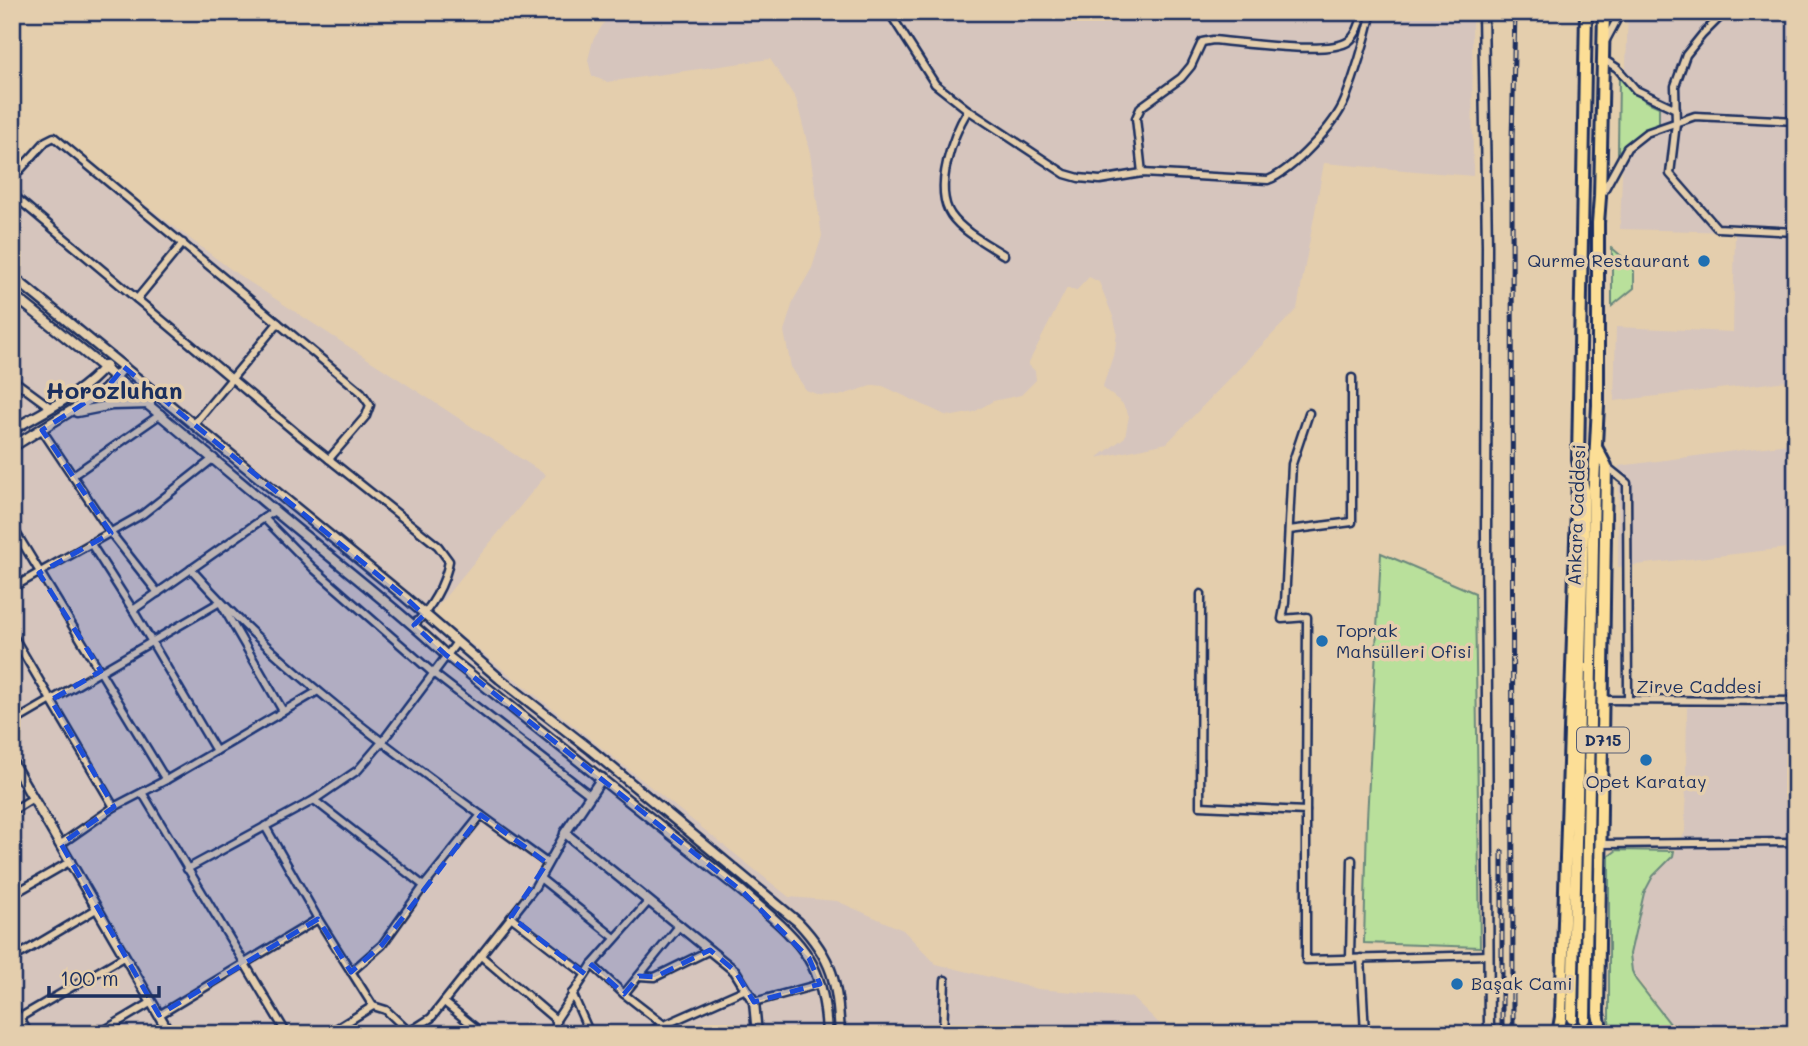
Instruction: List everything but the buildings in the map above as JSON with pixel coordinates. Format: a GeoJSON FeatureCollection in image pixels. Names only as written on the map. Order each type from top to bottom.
{"type":"FeatureCollection","features":[{"type":"Feature","properties":{"kind":"highway","name":"Ankara Caddesi"},"geometry":{"type":"LineString","coordinates":[[1572,1017],[1584,489],[1578,460],[1584,12]]}},
{"type":"Feature","properties":{"kind":"highway","name":"Ankara Caddesi"},"geometry":{"type":"LineString","coordinates":[[1585,1019],[1604,13]]}},
{"type":"Feature","properties":{"kind":"highway","name":"D715"},"geometry":{"type":"LineString","coordinates":[[1597,449],[1606,466],[1598,1013],[1602,1034]]}},
{"type":"Feature","properties":{"kind":"highway"},"geometry":{"type":"LineString","coordinates":[[1558,1034],[1578,460]]}},
{"type":"Feature","properties":{"kind":"street"},"geometry":{"type":"LineString","coordinates":[[889,12],[935,84],[968,110],[1065,174],[1100,180],[1142,173],[1268,180],[1279,176],[1294,164],[1334,120],[1344,102],[1372,12]]}},
{"type":"Feature","properties":{"kind":"street"},"geometry":{"type":"LineString","coordinates":[[1142,173],[1136,118],[1141,107],[1181,78],[1191,66],[1202,42],[1213,40],[1335,47],[1349,41],[1357,32],[1364,12]]}},
{"type":"Feature","properties":{"kind":"street"},"geometry":{"type":"LineString","coordinates":[[1483,12],[1487,246],[1489,1034]]}},
{"type":"Feature","properties":{"kind":"street"},"geometry":{"type":"LineString","coordinates":[[1621,12],[1602,53],[1636,90],[1676,109]]}},
{"type":"Feature","properties":{"kind":"street"},"geometry":{"type":"LineString","coordinates":[[1726,12],[1686,55],[1675,86],[1676,123],[1670,174],[1717,228],[1796,232]]}},
{"type":"Feature","properties":{"kind":"street"},"geometry":{"type":"LineString","coordinates":[[968,110],[959,125],[948,162],[943,184],[946,206],[952,218],[1004,255]]}},
{"type":"Feature","properties":{"kind":"street"},"geometry":{"type":"LineString","coordinates":[[1600,197],[1626,148],[1646,133],[1695,116],[1796,121]]}},
{"type":"Feature","properties":{"kind":"street"},"geometry":{"type":"LineString","coordinates":[[12,179],[46,141],[54,137],[361,392],[370,405],[366,416],[329,459]]}},
{"type":"Feature","properties":{"kind":"street"},"geometry":{"type":"LineString","coordinates":[[12,194],[232,379],[438,546],[449,561],[447,577],[424,615],[414,625]]}},
{"type":"Feature","properties":{"kind":"street"},"geometry":{"type":"LineString","coordinates":[[137,299],[183,243]]}},
{"type":"Feature","properties":{"kind":"street"},"geometry":{"type":"LineString","coordinates":[[12,276],[798,922],[826,957],[837,992],[840,1034]]}},
{"type":"Feature","properties":{"kind":"street"},"geometry":{"type":"LineString","coordinates":[[12,294],[117,376],[274,511],[414,625],[446,655],[743,892],[787,932],[809,958],[820,984],[827,1034]]}},
{"type":"Feature","properties":{"kind":"street"},"geometry":{"type":"LineString","coordinates":[[194,424],[278,323]]}},
{"type":"Feature","properties":{"kind":"street"},"geometry":{"type":"LineString","coordinates":[[12,430],[94,379],[112,357]]}},
{"type":"Feature","properties":{"kind":"street"},"geometry":{"type":"LineString","coordinates":[[12,447],[105,390],[124,367]]}},
{"type":"Feature","properties":{"kind":"street"},"geometry":{"type":"LineString","coordinates":[[1289,530],[1352,522],[1352,378]]}},
{"type":"Feature","properties":{"kind":"street"},"geometry":{"type":"LineString","coordinates":[[12,379],[50,407]]}},
{"type":"Feature","properties":{"kind":"street"},"geometry":{"type":"LineString","coordinates":[[68,414],[112,405],[150,404]]}},
{"type":"Feature","properties":{"kind":"street"},"geometry":{"type":"LineString","coordinates":[[1309,413],[1292,464],[1282,618],[1307,617],[1306,960],[1489,955]]}},
{"type":"Feature","properties":{"kind":"street"},"geometry":{"type":"LineString","coordinates":[[72,475],[161,414]]}},
{"type":"Feature","properties":{"kind":"street"},"geometry":{"type":"LineString","coordinates":[[42,430],[111,533],[158,593]]}},
{"type":"Feature","properties":{"kind":"street"},"geometry":{"type":"LineString","coordinates":[[12,588],[143,514],[214,458]]}},
{"type":"Feature","properties":{"kind":"street"},"geometry":{"type":"LineString","coordinates":[[1606,466],[1628,483],[1628,700]]}},
{"type":"Feature","properties":{"kind":"street"},"geometry":{"type":"LineString","coordinates":[[133,610],[274,511]]}},
{"type":"Feature","properties":{"kind":"street"},"geometry":{"type":"LineString","coordinates":[[264,519],[313,568],[433,673],[590,795]]}},
{"type":"Feature","properties":{"kind":"street"},"geometry":{"type":"LineString","coordinates":[[12,526],[166,780]]}},
{"type":"Feature","properties":{"kind":"street"},"geometry":{"type":"LineString","coordinates":[[91,544],[216,751]]}},
{"type":"Feature","properties":{"kind":"street"},"geometry":{"type":"LineString","coordinates":[[191,569],[220,602],[318,691],[382,742],[547,863]]}},
{"type":"Feature","properties":{"kind":"street"},"geometry":{"type":"LineString","coordinates":[[1201,594],[1200,806],[1306,811]]}},
{"type":"Feature","properties":{"kind":"street"},"geometry":{"type":"LineString","coordinates":[[12,723],[220,602]]}},
{"type":"Feature","properties":{"kind":"street"},"geometry":{"type":"LineString","coordinates":[[220,602],[283,711]]}},
{"type":"Feature","properties":{"kind":"street"},"geometry":{"type":"LineString","coordinates":[[12,634],[114,807]]}},
{"type":"Feature","properties":{"kind":"street"},"geometry":{"type":"LineString","coordinates":[[187,869],[314,800],[358,769],[382,742],[457,642]]}},
{"type":"Feature","properties":{"kind":"street"},"geometry":{"type":"LineString","coordinates":[[61,844],[114,807],[144,794],[318,691]]}},
{"type":"Feature","properties":{"kind":"street","name":"Zirve Caddesi"},"geometry":{"type":"LineString","coordinates":[[1603,700],[1796,701]]}},
{"type":"Feature","properties":{"kind":"street"},"geometry":{"type":"LineString","coordinates":[[12,762],[170,1034]]}},
{"type":"Feature","properties":{"kind":"street"},"geometry":{"type":"LineString","coordinates":[[265,827],[318,919],[373,1006],[386,1010],[408,1033],[431,1018],[535,887],[565,833],[602,778]]}},
{"type":"Feature","properties":{"kind":"street"},"geometry":{"type":"LineString","coordinates":[[144,794],[287,1034]]}},
{"type":"Feature","properties":{"kind":"street"},"geometry":{"type":"LineString","coordinates":[[12,811],[33,798]]}},
{"type":"Feature","properties":{"kind":"street"},"geometry":{"type":"LineString","coordinates":[[314,800],[424,886]]}},
{"type":"Feature","properties":{"kind":"street"},"geometry":{"type":"LineString","coordinates":[[351,972],[382,945],[424,886],[481,815]]}},
{"type":"Feature","properties":{"kind":"street"},"geometry":{"type":"LineString","coordinates":[[565,833],[735,971],[754,1002],[756,1033]]}},
{"type":"Feature","properties":{"kind":"street"},"geometry":{"type":"LineString","coordinates":[[1602,844],[1796,842]]}},
{"type":"Feature","properties":{"kind":"street"},"geometry":{"type":"LineString","coordinates":[[1350,958],[1352,860]]}},
{"type":"Feature","properties":{"kind":"street"},"geometry":{"type":"LineString","coordinates":[[12,895],[71,861]]}},
{"type":"Feature","properties":{"kind":"street"},"geometry":{"type":"LineString","coordinates":[[540,878],[615,938]]}},
{"type":"Feature","properties":{"kind":"street"},"geometry":{"type":"LineString","coordinates":[[553,1034],[556,1020],[585,974],[649,901]]}},
{"type":"Feature","properties":{"kind":"street"},"geometry":{"type":"LineString","coordinates":[[12,958],[98,908]]}},
{"type":"Feature","properties":{"kind":"street"},"geometry":{"type":"LineString","coordinates":[[511,917],[585,974]]}},
{"type":"Feature","properties":{"kind":"street"},"geometry":{"type":"LineString","coordinates":[[159,1015],[318,919]]}},
{"type":"Feature","properties":{"kind":"street"},"geometry":{"type":"LineString","coordinates":[[624,994],[680,925]]}},
{"type":"Feature","properties":{"kind":"street"},"geometry":{"type":"LineString","coordinates":[[639,976],[655,977],[710,950]]}},
{"type":"Feature","properties":{"kind":"street"},"geometry":{"type":"LineString","coordinates":[[19,1018],[125,956]]}},
{"type":"Feature","properties":{"kind":"street"},"geometry":{"type":"LineString","coordinates":[[481,956],[556,1020]]}},
{"type":"Feature","properties":{"kind":"street"},"geometry":{"type":"LineString","coordinates":[[1361,958],[1365,1034]]}},
{"type":"Feature","properties":{"kind":"street"},"geometry":{"type":"LineString","coordinates":[[592,965],[664,1025],[668,1034]]}},
{"type":"Feature","properties":{"kind":"street"},"geometry":{"type":"LineString","coordinates":[[943,1034],[945,980]]}},
{"type":"Feature","properties":{"kind":"street"},"geometry":{"type":"LineString","coordinates":[[754,1002],[820,984]]}},
{"type":"Feature","properties":{"kind":"street"},"geometry":{"type":"LineString","coordinates":[[644,1034],[746,989]]}},
{"type":"Feature","properties":{"kind":"street"},"geometry":{"type":"LineString","coordinates":[[572,993],[590,1034]]}},
{"type":"Feature","properties":{"kind":"street"},"geometry":{"type":"LineString","coordinates":[[98,1034],[152,1002]]}},
{"type":"Feature","properties":{"kind":"street"},"geometry":{"type":"LineString","coordinates":[[444,1002],[483,1034]]}},
{"type":"Feature","properties":{"kind":"street"},"geometry":{"type":"LineString","coordinates":[[328,1034],[373,1006]]}},
{"type":"Feature","properties":{"kind":"street"},"geometry":{"type":"LineString","coordinates":[[12,1007],[28,1034]]}},
{"type":"Feature","properties":{"kind":"highlighted area"},"geometry":{"type":"Polygon","coordinates":[[[124,367],[405,597],[424,615],[414,625],[446,655],[743,892],[809,958],[820,984],[754,1002],[735,971],[710,950],[655,977],[639,976],[624,994],[592,965],[585,974],[511,917],[547,863],[481,815],[382,945],[351,972],[318,919],[159,1015],[61,844],[114,807],[51,700],[101,671],[39,573],[111,533],[42,430],[105,390],[124,367]]]}},
{"type":"Feature","properties":{"kind":"shaded area"},"geometry":{"type":"Polygon","coordinates":[[[611,12],[1472,12],[1473,176],[1324,163],[1297,309],[1167,443],[1097,458],[1125,437],[1129,416],[1122,403],[1103,386],[1115,350],[1117,332],[1099,282],[1089,277],[1076,291],[1067,288],[1028,364],[1035,371],[1036,380],[1021,395],[993,401],[974,412],[953,416],[945,415],[883,386],[874,385],[839,396],[819,395],[806,390],[791,367],[784,331],[794,299],[812,268],[822,236],[810,153],[796,99],[770,59],[607,82],[592,76],[588,60],[593,40],[611,12]]]}},
{"type":"Feature","properties":{"kind":"shaded area"},"geometry":{"type":"Polygon","coordinates":[[[1628,12],[1796,12],[1796,380],[1614,401],[1616,327],[1733,332],[1735,232],[1620,229],[1628,12]]]}},
{"type":"Feature","properties":{"kind":"shaded area"},"geometry":{"type":"Polygon","coordinates":[[[52,135],[237,274],[546,475],[432,613],[789,897],[837,901],[903,930],[936,964],[1038,989],[1132,997],[1170,1034],[12,1034],[12,180],[52,135]]]}},
{"type":"Feature","properties":{"kind":"shaded area"},"geometry":{"type":"Polygon","coordinates":[[[1796,443],[1796,547],[1618,567],[1619,466],[1796,443]]]}},
{"type":"Feature","properties":{"kind":"shaded area"},"geometry":{"type":"Polygon","coordinates":[[[1687,707],[1796,707],[1796,1034],[1678,1034],[1632,971],[1631,944],[1644,893],[1653,876],[1673,856],[1685,832],[1687,707]]]}},
{"type":"Feature","properties":{"kind":"green space"},"geometry":{"type":"Polygon","coordinates":[[[1619,76],[1645,101],[1659,107],[1659,125],[1645,130],[1618,152],[1619,76]]]}},
{"type":"Feature","properties":{"kind":"green space"},"geometry":{"type":"Polygon","coordinates":[[[1612,248],[1634,267],[1634,288],[1612,306],[1612,248]]]}},
{"type":"Feature","properties":{"kind":"green space"},"geometry":{"type":"Polygon","coordinates":[[[1381,553],[1475,593],[1480,947],[1364,943],[1367,819],[1381,553]]]}},
{"type":"Feature","properties":{"kind":"green space"},"geometry":{"type":"Polygon","coordinates":[[[1617,850],[1674,851],[1673,856],[1653,876],[1644,893],[1630,954],[1636,980],[1678,1034],[1612,1034],[1609,1021],[1609,856],[1617,850]]]}},
{"type":"Feature","properties":{"kind":"tunnel"},"geometry":{"type":"LineString","coordinates":[[1572,1018],[1572,1034]]}},
{"type":"Feature","properties":{"kind":"tunnel"},"geometry":{"type":"LineString","coordinates":[[1585,1019],[1585,1034]]}},
{"type":"Feature","properties":{"kind":"railway"},"geometry":{"type":"LineString","coordinates":[[1513,1034],[1512,141],[1515,12]]}},
{"type":"Feature","properties":{"kind":"railway"},"geometry":{"type":"LineString","coordinates":[[1502,852],[1502,1034]]}},
{"type":"Feature","properties":{"kind":"place","name":"Qurme Restaurant"},"geometry":{"type":"Point","coordinates":[1704,261]}},
{"type":"Feature","properties":{"kind":"place","name":"Toprak Mahsülleri Ofisi"},"geometry":{"type":"Point","coordinates":[1322,641]}},
{"type":"Feature","properties":{"kind":"place","name":"Opet Karatay"},"geometry":{"type":"Point","coordinates":[1646,760]}},
{"type":"Feature","properties":{"kind":"place","name":"Başak Cami"},"geometry":{"type":"Point","coordinates":[1457,984]}},
{"type":"Feature","properties":{"kind":"district","name":"Horozluhan"},"geometry":{"type":"Point","coordinates":[114,391]}}]}
